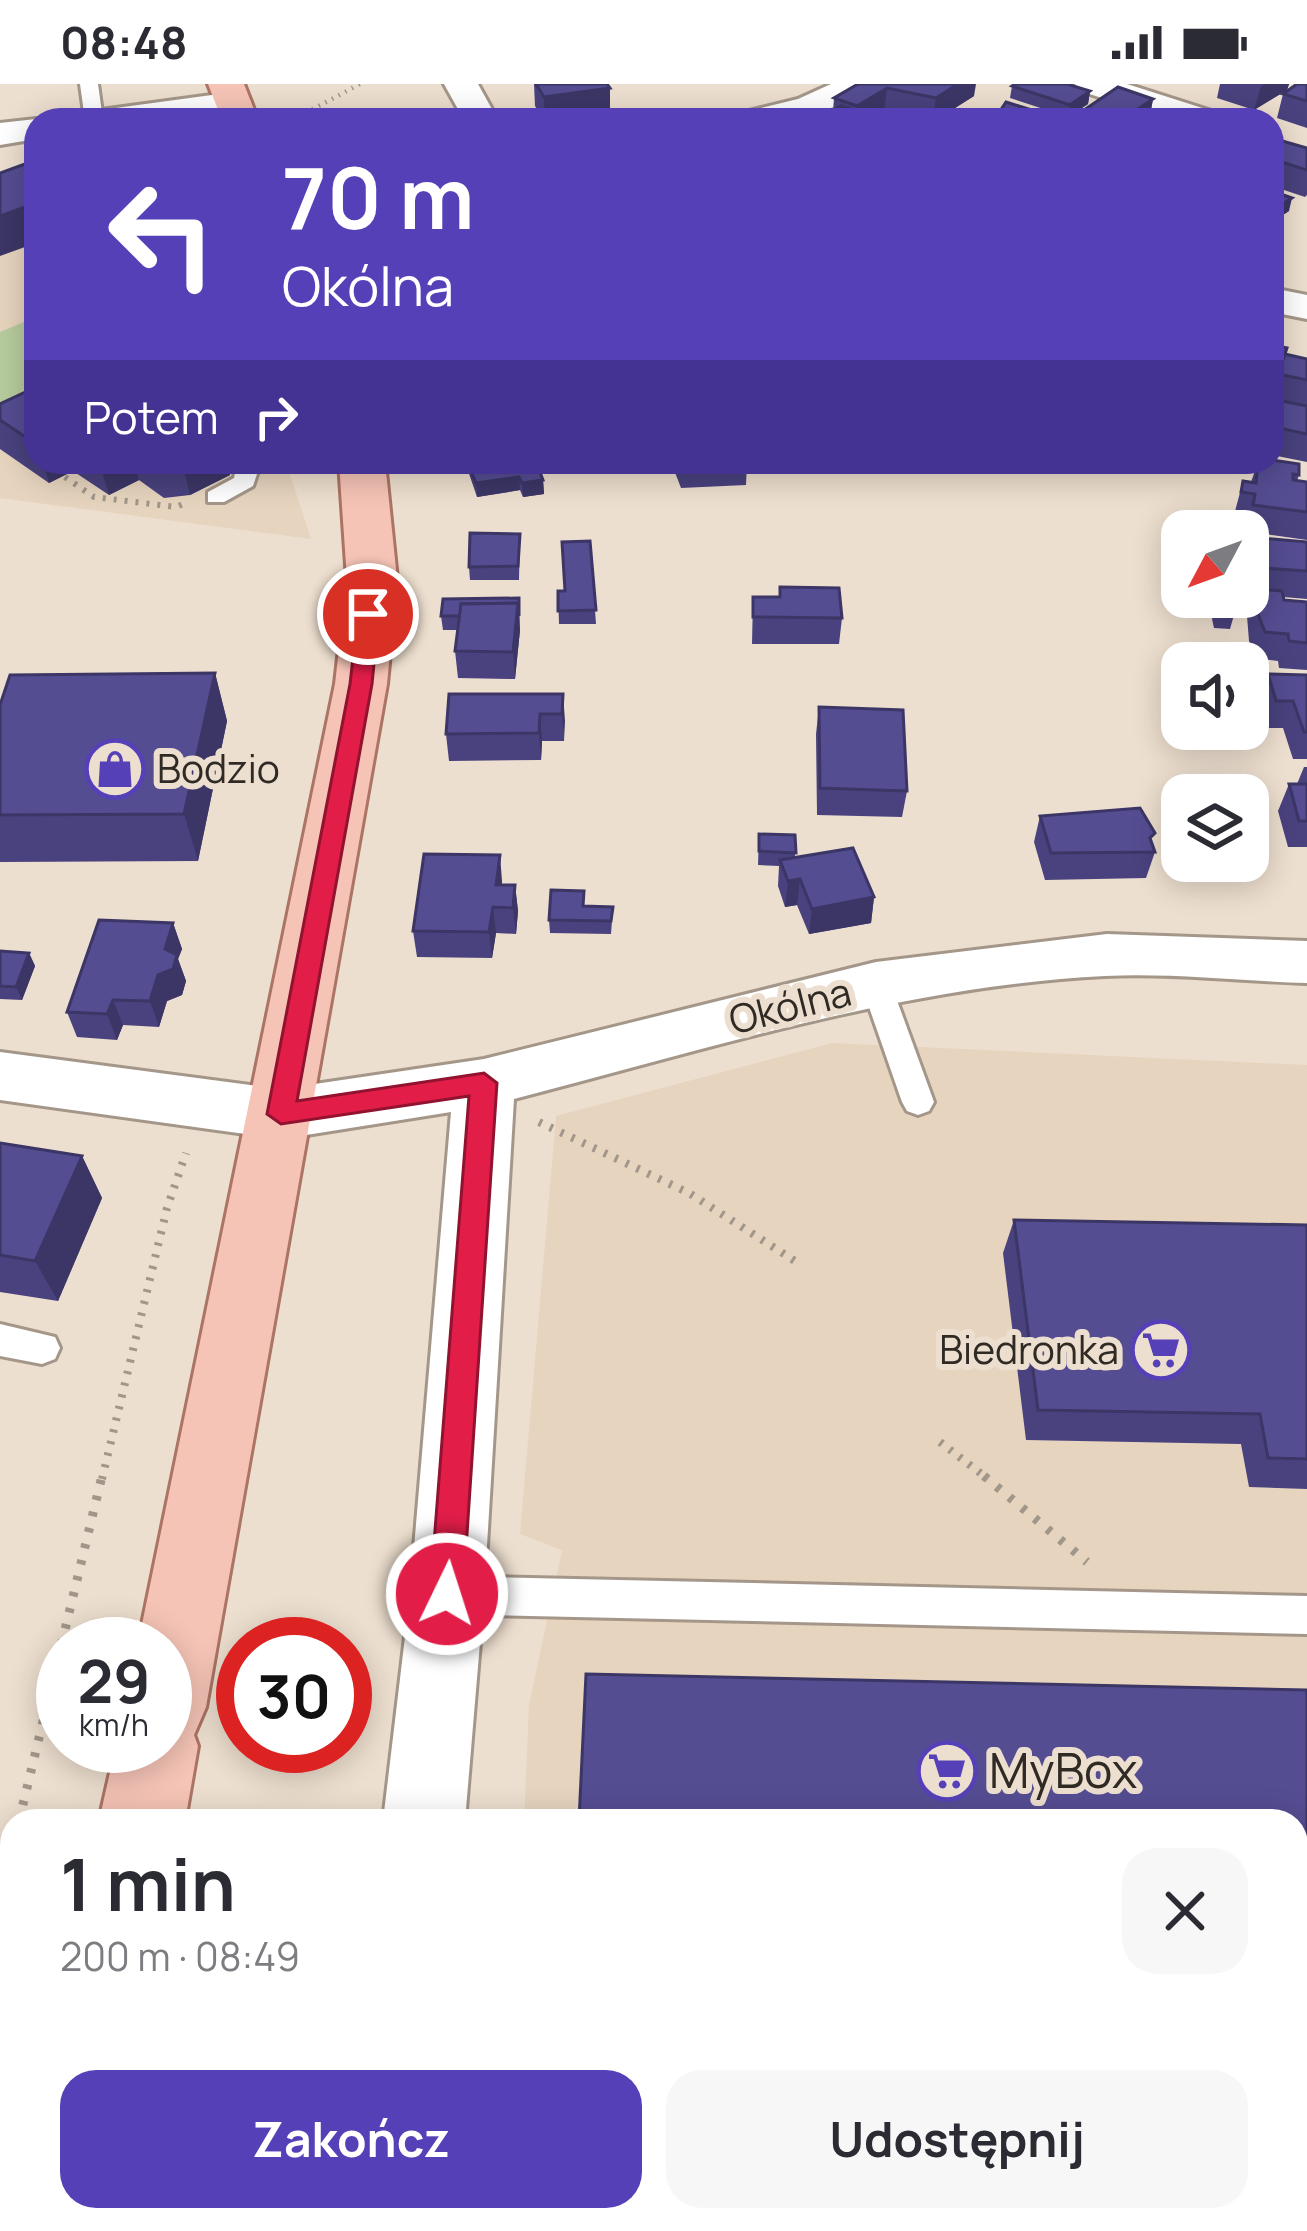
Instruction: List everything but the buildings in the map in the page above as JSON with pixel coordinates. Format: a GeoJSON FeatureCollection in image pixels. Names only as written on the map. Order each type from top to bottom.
{"type":"FeatureCollection","features":[{"type":"Feature","properties":{"kind":"main road"},"geometry":{"type":"LineString","coordinates":[[183,1617],[361,684],[372,579],[363,474]]}},
{"type":"Feature","properties":{"kind":"main road"},"geometry":{"type":"LineString","coordinates":[[144,1809],[152,1773]]}},
{"type":"Feature","properties":{"kind":"street"},"geometry":{"type":"LineString","coordinates":[[805,108],[859,84]]}},
{"type":"Feature","properties":{"kind":"street"},"geometry":{"type":"LineString","coordinates":[[1092,84],[1168,108]]}},
{"type":"Feature","properties":{"kind":"street"},"geometry":{"type":"LineString","coordinates":[[190,108],[233,102]]}},
{"type":"Feature","properties":{"kind":"street","name":"Okólna"},"geometry":{"type":"LineString","coordinates":[[0,1076],[281,1114],[484,1083],[876,984],[1107,955],[1307,962]]}},
{"type":"Feature","properties":{"kind":"street"},"geometry":{"type":"LineString","coordinates":[[425,1809],[447,1594],[484,1083]]}},
{"type":"Feature","properties":{"kind":"lane"},"geometry":{"type":"LineString","coordinates":[[216,497],[245,481],[246,474]]}},
{"type":"Feature","properties":{"kind":"lane"},"geometry":{"type":"LineString","coordinates":[[876,984],[918,1102]]}},
{"type":"Feature","properties":{"kind":"lane"},"geometry":{"type":"LineString","coordinates":[[0,1340],[41,1348]]}},
{"type":"Feature","properties":{"kind":"lane"},"geometry":{"type":"LineString","coordinates":[[447,1594],[1307,1615]]}},
{"type":"Feature","properties":{"kind":"path"},"geometry":{"type":"LineString","coordinates":[[316,108],[360,84]]}},
{"type":"Feature","properties":{"kind":"path"},"geometry":{"type":"LineString","coordinates":[[65,477],[94,496],[176,507],[194,498],[216,497]]}},
{"type":"Feature","properties":{"kind":"path"},"geometry":{"type":"LineString","coordinates":[[538,1121],[689,1193],[795,1261]]}},
{"type":"Feature","properties":{"kind":"path"},"geometry":{"type":"LineString","coordinates":[[22,1809],[166,1208],[192,1136]]}},
{"type":"Feature","properties":{"kind":"path"},"geometry":{"type":"LineString","coordinates":[[940,1442],[1054,1530],[1134,1611]]}},
{"type":"Feature","properties":{"kind":"shaded area"},"geometry":{"type":"Polygon","coordinates":[[[24,169],[24,474],[290,474],[311,539],[0,498],[0,172],[24,169]]]}},
{"type":"Feature","properties":{"kind":"shaded area"},"geometry":{"type":"Polygon","coordinates":[[[832,1043],[1307,1065],[1307,1809],[525,1809],[529,1705],[562,1550],[520,1534],[556,1116],[832,1043]]]}},
{"type":"Feature","properties":{"kind":"green space"},"geometry":{"type":"Polygon","coordinates":[[[24,322],[24,409],[0,420],[0,332],[24,322]]]}},
{"type":"Feature","properties":{"kind":"place","name":"Bodzio"},"geometry":{"type":"Point","coordinates":[115,769]}},
{"type":"Feature","properties":{"kind":"place","name":"Biedronka"},"geometry":{"type":"Point","coordinates":[1161,1350]}},
{"type":"Feature","properties":{"kind":"place","name":"MyBox"},"geometry":{"type":"Point","coordinates":[947,1771]}},
{"type":"Feature","properties":{"kind":"route"},"geometry":{"type":"LineString","coordinates":[[368,614],[361,684],[281,1114],[484,1083],[447,1594]]}}]}
